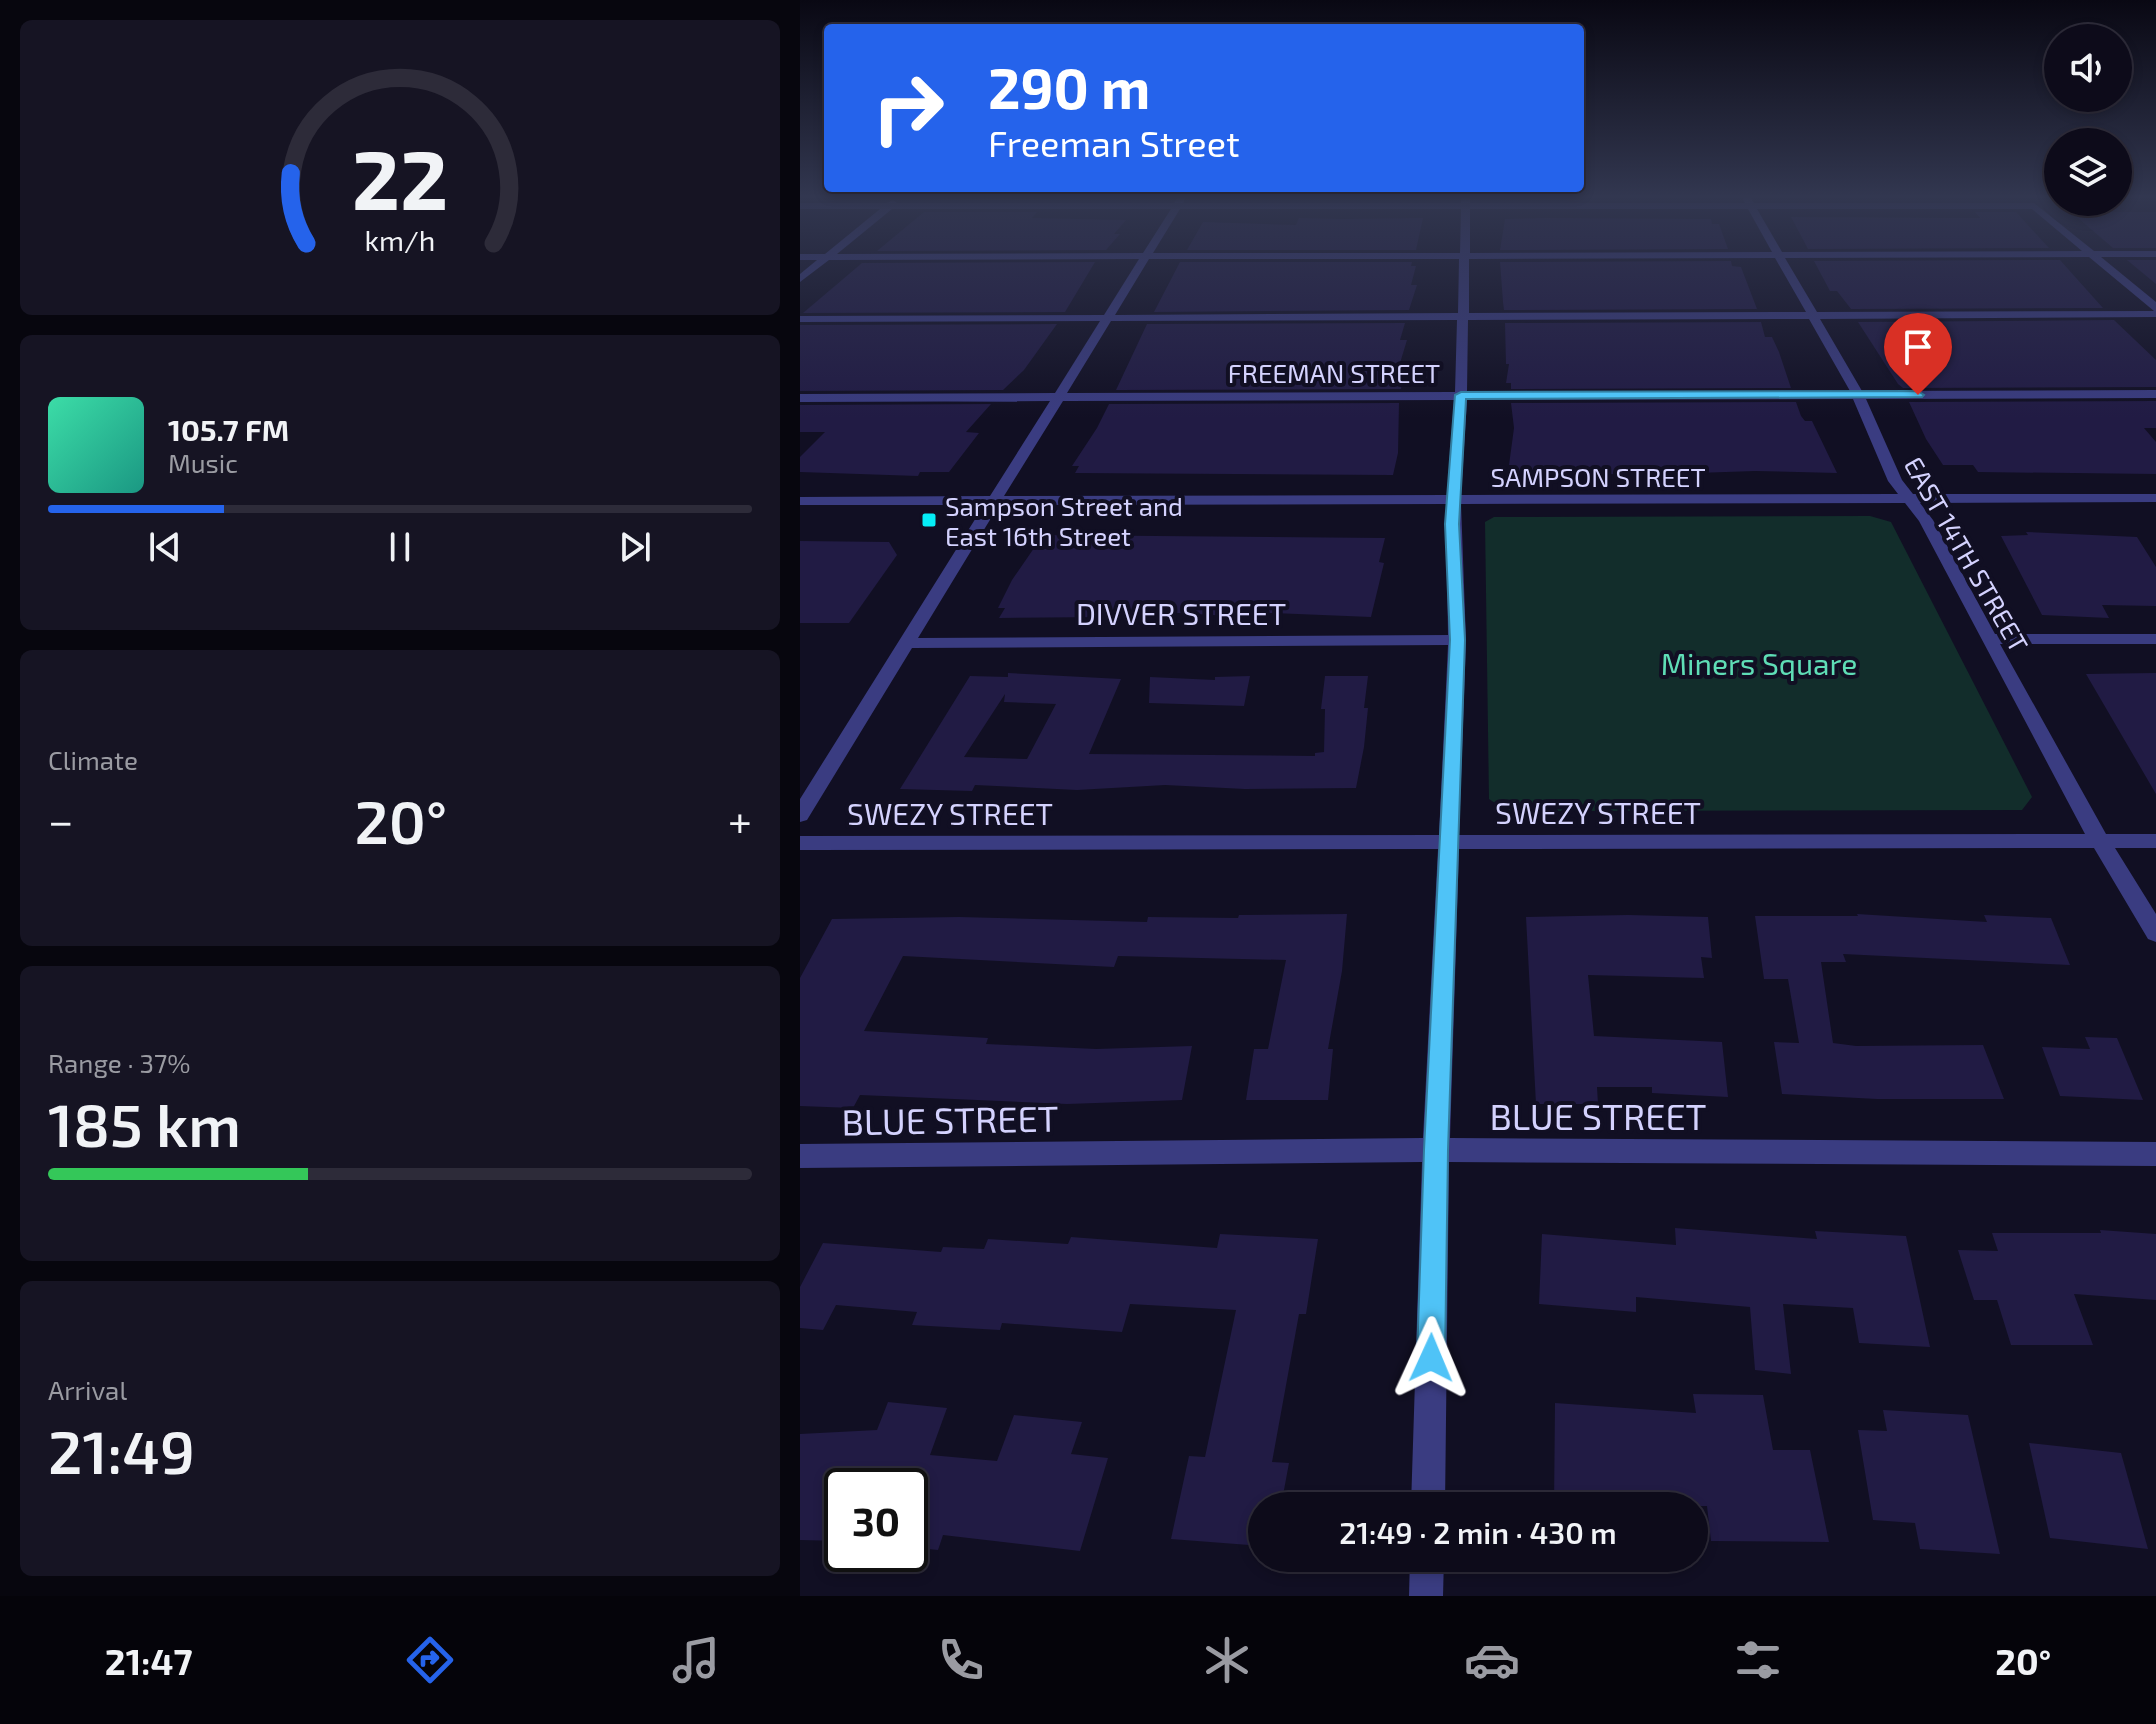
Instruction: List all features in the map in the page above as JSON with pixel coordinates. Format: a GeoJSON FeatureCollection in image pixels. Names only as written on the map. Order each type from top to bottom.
{"type":"FeatureCollection","features":[{"type":"Feature","properties":{"kind":"street"},"geometry":{"type":"LineString","coordinates":[[800,815],[1136,269]]}},
{"type":"Feature","properties":{"kind":"street"},"geometry":{"type":"LineString","coordinates":[[1428,1492],[1436,1150],[1457,640],[1453,500],[1461,395],[1465,269]]}},
{"type":"Feature","properties":{"kind":"street","name":"EAST 14TH STREET"},"geometry":{"type":"LineString","coordinates":[[1787,269],[1858,395],[1895,481],[1926,520],[2100,841],[2156,933]]}},
{"type":"Feature","properties":{"kind":"street"},"geometry":{"type":"LineString","coordinates":[[2110,269],[2156,311]]}},
{"type":"Feature","properties":{"kind":"street"},"geometry":{"type":"LineString","coordinates":[[800,319],[1105,320],[2156,311]]}},
{"type":"Feature","properties":{"kind":"street","name":"FREEMAN STREET"},"geometry":{"type":"LineString","coordinates":[[800,398],[2156,394]]}},
{"type":"Feature","properties":{"kind":"street","name":"SAMPSON STREET"},"geometry":{"type":"LineString","coordinates":[[800,501],[2156,498]]}},
{"type":"Feature","properties":{"kind":"street"},"geometry":{"type":"LineString","coordinates":[[1989,639],[2156,639]]}},
{"type":"Feature","properties":{"kind":"street","name":"DIVVER STREET"},"geometry":{"type":"LineString","coordinates":[[906,643],[1457,640]]}},
{"type":"Feature","properties":{"kind":"street","name":"SWEZY STREET"},"geometry":{"type":"LineString","coordinates":[[800,843],[2156,841]]}},
{"type":"Feature","properties":{"kind":"street","name":"BLUE STREET"},"geometry":{"type":"LineString","coordinates":[[800,1156],[1436,1150],[2156,1154]]}},
{"type":"Feature","properties":{"kind":"street"},"geometry":{"type":"LineString","coordinates":[[1426,1596],[1427,1572]]}},
{"type":"Feature","properties":{"kind":"green space","name":"Miners Square"},"geometry":{"type":"Polygon","coordinates":[[[1870,516],[1891,522],[2032,797],[2022,810],[1507,811],[1489,799],[1485,522],[1494,517],[1870,516]]]}},
{"type":"Feature","properties":{"kind":"building"},"geometry":{"type":"Polygon","coordinates":[[[854,269],[1091,269],[1065,312],[803,313],[854,269]]]}},
{"type":"Feature","properties":{"kind":"building"},"geometry":{"type":"Polygon","coordinates":[[[1176,269],[1415,269],[1411,285],[1417,285],[1409,310],[1154,312],[1176,269]]]}},
{"type":"Feature","properties":{"kind":"building"},"geometry":{"type":"Polygon","coordinates":[[[1501,269],[1742,269],[1757,309],[1504,310],[1501,269]]]}},
{"type":"Feature","properties":{"kind":"building"},"geometry":{"type":"Polygon","coordinates":[[[1819,269],[2068,269],[2103,308],[1851,309],[1837,291],[1830,291],[1819,269]]]}},
{"type":"Feature","properties":{"kind":"building"},"geometry":{"type":"Polygon","coordinates":[[[2138,269],[2156,269],[2156,284],[2138,269]]]}},
{"type":"Feature","properties":{"kind":"building"},"geometry":{"type":"Polygon","coordinates":[[[2114,320],[2156,360],[2156,387],[1903,388],[1858,322],[2114,320]]]}},
{"type":"Feature","properties":{"kind":"building"},"geometry":{"type":"Polygon","coordinates":[[[1761,322],[1765,337],[1772,337],[1779,352],[1791,388],[1511,389],[1511,383],[1506,383],[1509,364],[1506,364],[1505,323],[1761,322]]]}},
{"type":"Feature","properties":{"kind":"building"},"geometry":{"type":"Polygon","coordinates":[[[1405,323],[1400,340],[1407,340],[1397,373],[1404,373],[1401,389],[1116,390],[1147,324],[1405,323]]]}},
{"type":"Feature","properties":{"kind":"building"},"geometry":{"type":"Polygon","coordinates":[[[1057,324],[1024,370],[1003,390],[800,391],[800,325],[1057,324]]]}},
{"type":"Feature","properties":{"kind":"building"},"geometry":{"type":"Polygon","coordinates":[[[2156,401],[2156,428],[2144,428],[2156,442],[2156,474],[1978,472],[1973,465],[1943,465],[1926,439],[1909,402],[2156,401]]]}},
{"type":"Feature","properties":{"kind":"building"},"geometry":{"type":"Polygon","coordinates":[[[1796,402],[1805,421],[1812,421],[1837,473],[1755,471],[1581,475],[1516,473],[1517,466],[1509,465],[1514,428],[1511,403],[1796,402]]]}},
{"type":"Feature","properties":{"kind":"building"},"geometry":{"type":"Polygon","coordinates":[[[1399,403],[1398,453],[1393,475],[1075,473],[1079,466],[1072,466],[1109,404],[1399,403]]]}},
{"type":"Feature","properties":{"kind":"building"},"geometry":{"type":"Polygon","coordinates":[[[991,404],[966,432],[979,433],[949,472],[920,472],[918,476],[800,472],[800,457],[825,432],[800,432],[800,405],[991,404]]]}},
{"type":"Feature","properties":{"kind":"building"},"geometry":{"type":"Polygon","coordinates":[[[2026,532],[2137,537],[2156,567],[2156,606],[2102,605],[2109,618],[2042,615],[2001,536],[2028,535],[2026,532]]]}},
{"type":"Feature","properties":{"kind":"building"},"geometry":{"type":"Polygon","coordinates":[[[1043,535],[1385,538],[1379,562],[1384,563],[1371,617],[1273,613],[1248,614],[1247,617],[1144,611],[1142,615],[1107,614],[1106,617],[999,618],[1005,608],[998,608],[1012,580],[1043,535]]]}},
{"type":"Feature","properties":{"kind":"building"},"geometry":{"type":"Polygon","coordinates":[[[800,541],[889,542],[897,555],[849,623],[800,623],[800,541]]]}},
{"type":"Feature","properties":{"kind":"building"},"geometry":{"type":"Polygon","coordinates":[[[1008,673],[1121,679],[1089,754],[1315,756],[1315,753],[1324,752],[1325,709],[1321,709],[1325,676],[1368,676],[1364,747],[1356,788],[1245,789],[1165,785],[1077,790],[975,785],[972,791],[900,789],[970,676],[1008,677],[1008,673]],[[1005,694],[964,757],[1027,759],[1056,704],[1004,702],[1005,694]]]}},
{"type":"Feature","properties":{"kind":"building"},"geometry":{"type":"Polygon","coordinates":[[[2156,673],[2156,794],[2086,674],[2156,673]]]}},
{"type":"Feature","properties":{"kind":"building"},"geometry":{"type":"Polygon","coordinates":[[[1250,676],[1244,706],[1149,703],[1150,677],[1215,680],[1215,677],[1250,676]]]}},
{"type":"Feature","properties":{"kind":"building"},"geometry":{"type":"Polygon","coordinates":[[[1347,914],[1342,971],[1328,1049],[1333,1049],[1328,1100],[1246,1100],[1254,1049],[1268,1049],[1286,960],[1118,956],[1114,967],[903,956],[864,1031],[988,1038],[986,1044],[1096,1049],[1192,1046],[1182,1100],[1067,1104],[860,1095],[853,1108],[800,1106],[800,978],[832,919],[959,917],[1147,922],[1148,917],[1347,914]]]}},
{"type":"Feature","properties":{"kind":"building"},"geometry":{"type":"Polygon","coordinates":[[[1857,914],[1987,922],[1984,915],[2051,918],[2070,965],[1843,954],[1846,962],[1821,962],[1833,1043],[1856,1046],[1983,1045],[2004,1099],[1877,1099],[1782,1094],[1774,1042],[1799,1043],[1788,979],[1764,979],[1755,916],[1857,914]]]}},
{"type":"Feature","properties":{"kind":"building"},"geometry":{"type":"Polygon","coordinates":[[[1526,917],[1708,917],[1712,958],[1701,957],[1704,978],[1588,975],[1594,1036],[1722,1042],[1728,1097],[1652,1093],[1652,1087],[1597,1087],[1598,1104],[1536,1104],[1526,917]]]}},
{"type":"Feature","properties":{"kind":"building"},"geometry":{"type":"Polygon","coordinates":[[[2085,1037],[2117,1038],[2143,1100],[2060,1096],[2042,1047],[2090,1049],[2085,1037]]]}},
{"type":"Feature","properties":{"kind":"building"},"geometry":{"type":"Polygon","coordinates":[[[1675,1228],[1817,1239],[1815,1231],[1906,1236],[1930,1347],[1859,1343],[1853,1308],[1783,1304],[1791,1374],[1755,1370],[1750,1307],[1636,1297],[1636,1312],[1539,1304],[1542,1234],[1676,1245],[1675,1228]]]}},
{"type":"Feature","properties":{"kind":"building"},"geometry":{"type":"Polygon","coordinates":[[[2100,1230],[2156,1234],[2156,1300],[2074,1294],[2093,1345],[2011,1345],[1997,1300],[1974,1300],[1958,1250],[1998,1251],[1992,1233],[2101,1233],[2100,1230]]]}},
{"type":"Feature","properties":{"kind":"building"},"geometry":{"type":"Polygon","coordinates":[[[1220,1234],[1318,1239],[1306,1314],[1299,1314],[1272,1462],[1289,1463],[1284,1492],[1248,1492],[1248,1545],[1171,1539],[1189,1456],[1205,1457],[1236,1310],[1130,1304],[1122,1332],[1002,1323],[1000,1330],[912,1325],[917,1312],[836,1305],[823,1330],[800,1328],[800,1287],[823,1243],[941,1252],[943,1247],[984,1249],[988,1239],[1068,1244],[1071,1237],[1217,1248],[1220,1234]]]}},
{"type":"Feature","properties":{"kind":"building"},"geometry":{"type":"Polygon","coordinates":[[[1693,1394],[1763,1395],[1773,1450],[1810,1450],[1829,1542],[1711,1541],[1708,1492],[1554,1492],[1555,1403],[1696,1413],[1693,1394]]]}},
{"type":"Feature","properties":{"kind":"building"},"geometry":{"type":"Polygon","coordinates":[[[888,1402],[947,1408],[930,1455],[997,1461],[1014,1415],[1082,1422],[1071,1454],[1108,1458],[1080,1551],[943,1535],[938,1550],[928,1549],[928,1468],[824,1468],[824,1541],[800,1540],[800,1434],[877,1430],[888,1402]]]}},
{"type":"Feature","properties":{"kind":"building"},"geometry":{"type":"Polygon","coordinates":[[[1883,1410],[1968,1415],[2000,1554],[1920,1549],[1915,1523],[1873,1520],[1858,1430],[1887,1431],[1883,1410]]]}},
{"type":"Feature","properties":{"kind":"building"},"geometry":{"type":"Polygon","coordinates":[[[2029,1443],[2121,1453],[2148,1549],[2050,1538],[2029,1443]]]}},
{"type":"Feature","properties":{"kind":"place","name":"Sampson Street and East 16th Street"},"geometry":{"type":"Point","coordinates":[929,520]}},
{"type":"Feature","properties":{"kind":"route"},"geometry":{"type":"LineString","coordinates":[[1431,1358],[1436,1150],[1457,640],[1452,524],[1461,395],[1918,395]]}}]}
